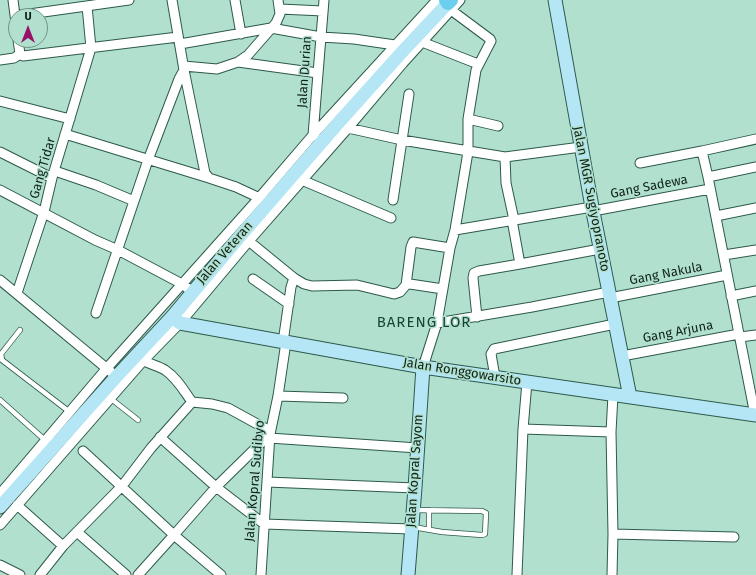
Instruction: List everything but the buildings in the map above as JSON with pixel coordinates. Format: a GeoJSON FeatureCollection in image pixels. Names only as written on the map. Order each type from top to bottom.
{"type":"FeatureCollection","features":[{"type":"Feature","properties":{"kind":"street"},"geometry":{"type":"LineString","coordinates":[[48,10],[76,3],[87,6],[129,0]]}},
{"type":"Feature","properties":{"kind":"street"},"geometry":{"type":"LineString","coordinates":[[172,0],[202,160],[209,178]]}},
{"type":"Feature","properties":{"kind":"street"},"geometry":{"type":"LineString","coordinates":[[235,0],[241,34]]}},
{"type":"Feature","properties":{"kind":"street","name":"Jalan Durian"},"geometry":{"type":"LineString","coordinates":[[318,138],[318,73],[324,0]]}},
{"type":"Feature","properties":{"kind":"street","name":"Jalan MGR Sugiyopranoto"},"geometry":{"type":"LineString","coordinates":[[555,0],[600,249],[630,397]]}},
{"type":"Feature","properties":{"kind":"street"},"geometry":{"type":"LineString","coordinates":[[0,280],[112,372],[188,288],[318,138],[403,51],[422,42],[449,2],[490,39],[490,44],[478,64],[468,118],[468,152],[455,230],[450,248],[437,323],[423,366]]}},
{"type":"Feature","properties":{"kind":"street","name":"Jalan Veteran"},"geometry":{"type":"LineString","coordinates":[[0,507],[49,444],[71,441],[74,416],[112,372],[140,358],[176,320],[188,288],[245,238],[264,200],[297,179],[318,138],[344,125],[403,51],[449,2]]}},
{"type":"Feature","properties":{"kind":"street"},"geometry":{"type":"LineString","coordinates":[[184,68],[217,69],[238,62],[248,55],[278,19],[279,4],[323,11]]}},
{"type":"Feature","properties":{"kind":"street"},"geometry":{"type":"LineString","coordinates":[[87,6],[91,48]]}},
{"type":"Feature","properties":{"kind":"street"},"geometry":{"type":"LineString","coordinates":[[20,54],[23,56],[241,34],[271,28],[321,37],[354,39],[403,51]]}},
{"type":"Feature","properties":{"kind":"street"},"geometry":{"type":"LineString","coordinates":[[422,42],[478,64]]}},
{"type":"Feature","properties":{"kind":"street"},"geometry":{"type":"LineString","coordinates":[[19,48],[20,54]]}},
{"type":"Feature","properties":{"kind":"street","name":"Gang Tidar"},"geometry":{"type":"LineString","coordinates":[[17,293],[44,212],[53,174],[91,48]]}},
{"type":"Feature","properties":{"kind":"street"},"geometry":{"type":"LineString","coordinates":[[0,60],[14,58],[20,54]]}},
{"type":"Feature","properties":{"kind":"street"},"geometry":{"type":"LineString","coordinates":[[238,62],[318,73]]}},
{"type":"Feature","properties":{"kind":"street"},"geometry":{"type":"LineString","coordinates":[[96,313],[148,160],[184,68]]}},
{"type":"Feature","properties":{"kind":"street"},"geometry":{"type":"LineString","coordinates":[[393,200],[409,94]]}},
{"type":"Feature","properties":{"kind":"street"},"geometry":{"type":"LineString","coordinates":[[0,101],[70,119]]}},
{"type":"Feature","properties":{"kind":"street"},"geometry":{"type":"LineString","coordinates":[[468,118],[498,126]]}},
{"type":"Feature","properties":{"kind":"street"},"geometry":{"type":"LineString","coordinates":[[176,320],[245,238],[344,125],[402,140],[505,157],[581,147]]}},
{"type":"Feature","properties":{"kind":"street"},"geometry":{"type":"LineString","coordinates":[[65,134],[209,178],[236,187],[264,200]]}},
{"type":"Feature","properties":{"kind":"street"},"geometry":{"type":"LineString","coordinates":[[640,163],[756,139]]}},
{"type":"Feature","properties":{"kind":"street"},"geometry":{"type":"LineString","coordinates":[[702,151],[731,296],[752,381],[755,415]]}},
{"type":"Feature","properties":{"kind":"street"},"geometry":{"type":"LineString","coordinates":[[0,152],[53,174],[96,185],[134,201]]}},
{"type":"Feature","properties":{"kind":"street"},"geometry":{"type":"LineString","coordinates":[[505,157],[506,183],[520,264]]}},
{"type":"Feature","properties":{"kind":"street"},"geometry":{"type":"LineString","coordinates":[[708,177],[756,168]]}},
{"type":"Feature","properties":{"kind":"street"},"geometry":{"type":"LineString","coordinates":[[297,179],[391,218]]}},
{"type":"Feature","properties":{"kind":"street","name":"Gang Sadewa"},"geometry":{"type":"LineString","coordinates":[[455,230],[710,189]]}},
{"type":"Feature","properties":{"kind":"street"},"geometry":{"type":"LineString","coordinates":[[0,190],[95,240],[118,250],[188,288]]}},
{"type":"Feature","properties":{"kind":"street"},"geometry":{"type":"LineString","coordinates":[[716,216],[756,208]]}},
{"type":"Feature","properties":{"kind":"street"},"geometry":{"type":"LineString","coordinates":[[245,238],[294,278],[304,284],[312,286],[357,285],[394,294],[400,292],[406,285],[410,247],[413,242],[450,248]]}},
{"type":"Feature","properties":{"kind":"street"},"geometry":{"type":"LineString","coordinates":[[477,317],[473,278],[474,273],[478,271],[600,249]]}},
{"type":"Feature","properties":{"kind":"street"},"geometry":{"type":"LineString","coordinates":[[724,255],[756,250]]}},
{"type":"Feature","properties":{"kind":"street","name":"Gang Nakula"},"geometry":{"type":"LineString","coordinates":[[437,323],[727,274]]}},
{"type":"Feature","properties":{"kind":"street","name":"Jalan Kopral Sudibyo"},"geometry":{"type":"LineString","coordinates":[[261,575],[270,434],[278,396],[291,287],[294,278]]}},
{"type":"Feature","properties":{"kind":"street"},"geometry":{"type":"LineString","coordinates":[[253,279],[289,304]]}},
{"type":"Feature","properties":{"kind":"street"},"geometry":{"type":"LineString","coordinates":[[406,285],[443,289]]}},
{"type":"Feature","properties":{"kind":"street"},"geometry":{"type":"LineString","coordinates":[[731,296],[756,291]]}},
{"type":"Feature","properties":{"kind":"street","name":"Jalan Ronggowarsito"},"geometry":{"type":"LineString","coordinates":[[176,320],[284,342],[423,366],[755,415]]}},
{"type":"Feature","properties":{"kind":"street"},"geometry":{"type":"LineString","coordinates":[[495,377],[492,354],[494,348],[615,324]]}},
{"type":"Feature","properties":{"kind":"street","name":"Gang Arjuna"},"geometry":{"type":"LineString","coordinates":[[622,356],[740,335],[756,334]]}},
{"type":"Feature","properties":{"kind":"street"},"geometry":{"type":"LineString","coordinates":[[0,525],[71,441],[110,398],[140,358],[173,376],[192,402],[212,404],[228,408],[270,434],[418,448]]}},
{"type":"Feature","properties":{"kind":"street","name":"Jalan Kopral Sayom"},"geometry":{"type":"LineString","coordinates":[[408,575],[423,366]]}},
{"type":"Feature","properties":{"kind":"street"},"geometry":{"type":"LineString","coordinates":[[517,575],[523,429],[527,382]]}},
{"type":"Feature","properties":{"kind":"street"},"geometry":{"type":"LineString","coordinates":[[612,575],[613,534],[611,432],[613,395]]}},
{"type":"Feature","properties":{"kind":"street"},"geometry":{"type":"LineString","coordinates":[[278,396],[343,398]]}},
{"type":"Feature","properties":{"kind":"street"},"geometry":{"type":"LineString","coordinates":[[40,575],[63,546],[122,486],[160,437],[192,402]]}},
{"type":"Feature","properties":{"kind":"street"},"geometry":{"type":"LineString","coordinates":[[523,429],[611,432]]}},
{"type":"Feature","properties":{"kind":"street"},"geometry":{"type":"LineString","coordinates":[[138,575],[216,487],[270,434]]}},
{"type":"Feature","properties":{"kind":"street"},"geometry":{"type":"LineString","coordinates":[[160,437],[216,487],[264,524],[412,528]]}},
{"type":"Feature","properties":{"kind":"street"},"geometry":{"type":"LineString","coordinates":[[71,441],[174,535],[221,575]]}},
{"type":"Feature","properties":{"kind":"street"},"geometry":{"type":"LineString","coordinates":[[0,494],[49,444]]}},
{"type":"Feature","properties":{"kind":"street"},"geometry":{"type":"LineString","coordinates":[[267,482],[415,488]]}},
{"type":"Feature","properties":{"kind":"street"},"geometry":{"type":"LineString","coordinates":[[17,505],[63,546]]}},
{"type":"Feature","properties":{"kind":"street"},"geometry":{"type":"LineString","coordinates":[[77,532],[126,575]]}},
{"type":"Feature","properties":{"kind":"street"},"geometry":{"type":"LineString","coordinates":[[613,534],[734,538]]}},
{"type":"Feature","properties":{"kind":"street"},"geometry":{"type":"LineString","coordinates":[[0,565],[20,575]]}},
{"type":"Feature","properties":{"kind":"lane"},"geometry":{"type":"LineString","coordinates":[[20,330],[1,354],[2,360],[74,416]]}},
{"type":"Feature","properties":{"kind":"lane"},"geometry":{"type":"LineString","coordinates":[[110,398],[138,420]]}},
{"type":"Feature","properties":{"kind":"lane"},"geometry":{"type":"LineString","coordinates":[[0,400],[49,444]]}},
{"type":"Feature","properties":{"kind":"lane"},"geometry":{"type":"LineString","coordinates":[[412,528],[484,535],[486,513],[482,511],[413,510]]}},
{"type":"Feature","properties":{"kind":"lane"},"geometry":{"type":"LineString","coordinates":[[429,510],[429,530]]}},
{"type":"Feature","properties":{"kind":"district","name":"BARENG LOR"},"geometry":{"type":"Point","coordinates":[424,323]}}]}
